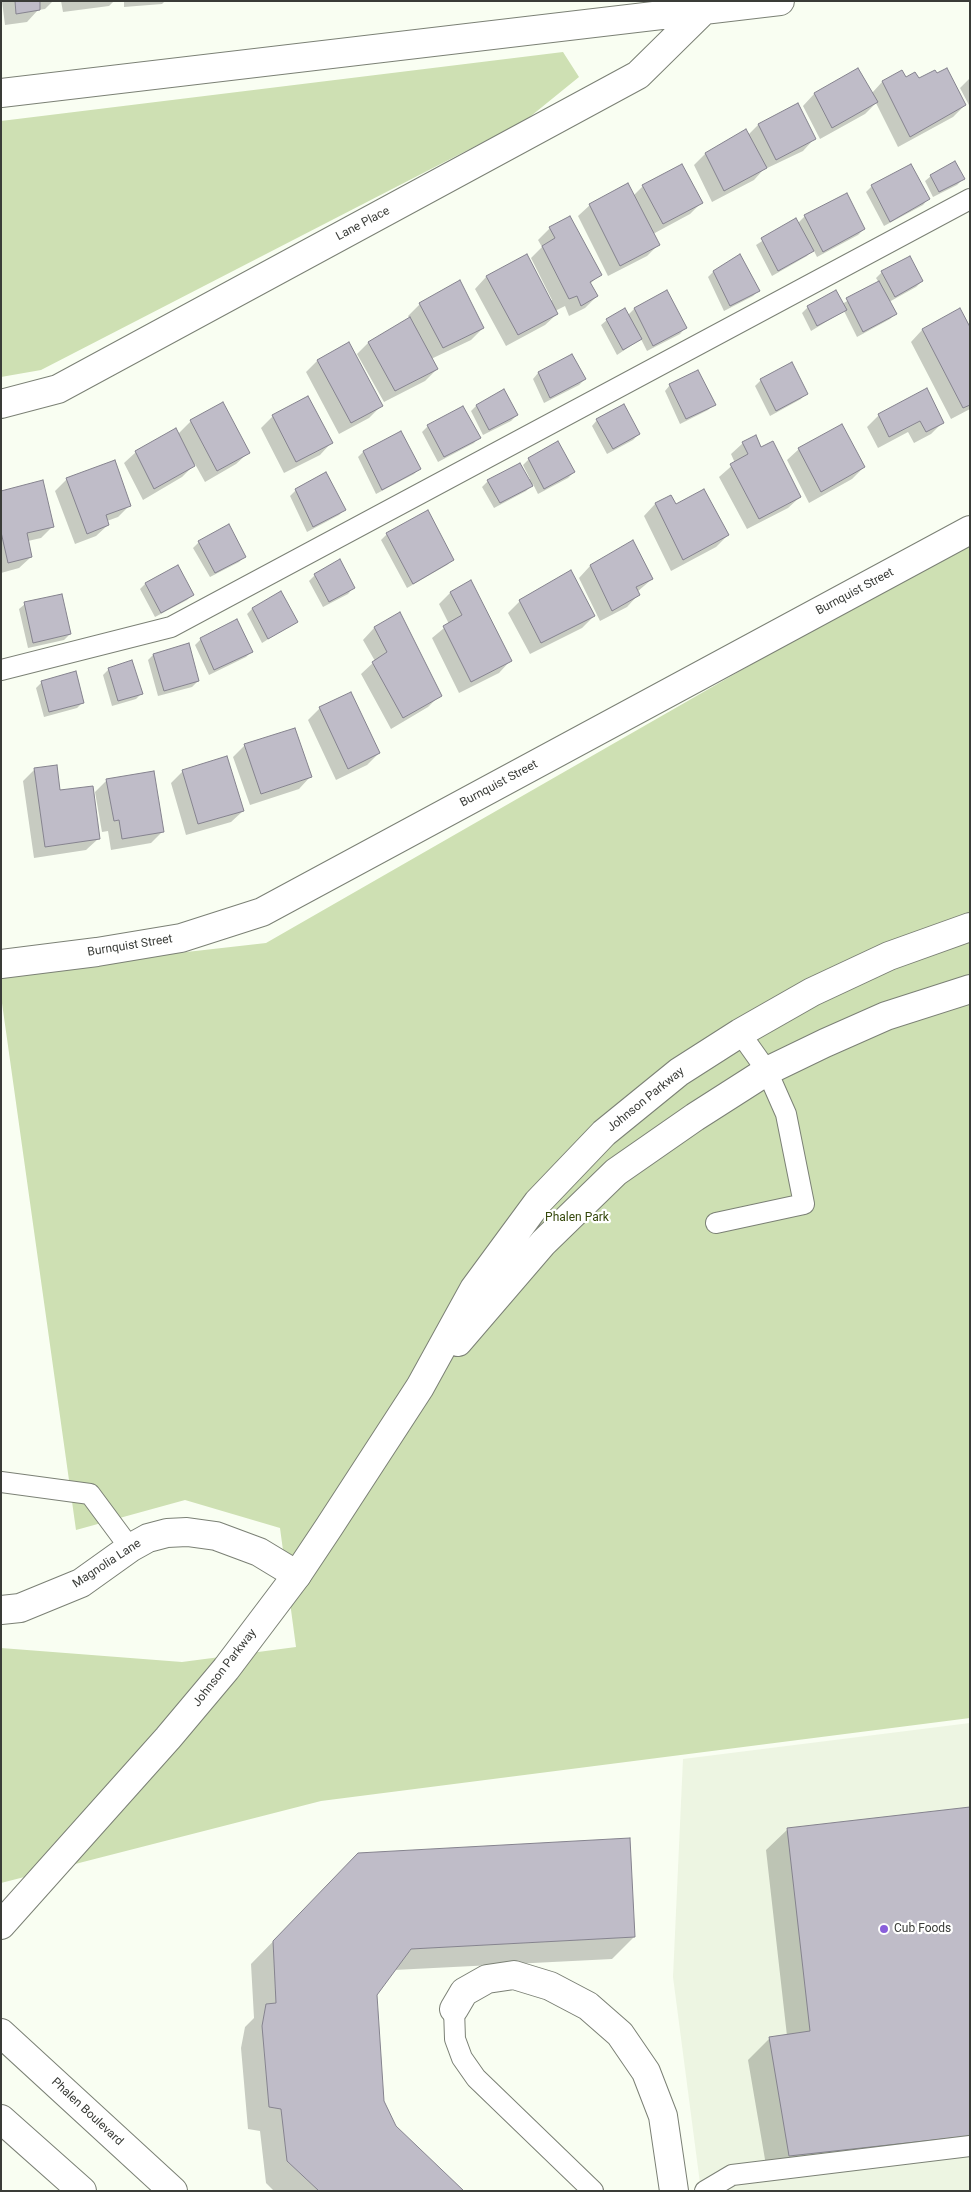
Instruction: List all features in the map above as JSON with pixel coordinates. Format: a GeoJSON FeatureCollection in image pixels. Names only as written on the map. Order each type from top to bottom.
{"type":"FeatureCollection","features":[{"type":"Feature","properties":{"kind":"street"},"geometry":{"type":"LineString","coordinates":[[1,93],[780,1]]}},
{"type":"Feature","properties":{"kind":"street","name":"Lane Place"},"geometry":{"type":"LineString","coordinates":[[1,404],[58,388],[638,75],[704,10]]}},
{"type":"Feature","properties":{"kind":"street","name":"Burnquist Street"},"geometry":{"type":"LineString","coordinates":[[1,964],[97,952],[181,938],[262,912],[970,530]]}},
{"type":"Feature","properties":{"kind":"street","name":"Johnson Parkway"},"geometry":{"type":"LineString","coordinates":[[1,1925],[226,1669],[297,1575],[420,1387],[474,1289],[538,1202],[604,1133],[679,1072],[740,1033],[820,988],[890,956],[970,927]]}},
{"type":"Feature","properties":{"kind":"street","name":"Johnson Parkway"},"geometry":{"type":"LineString","coordinates":[[420,1387],[542,1243],[616,1172],[694,1117],[767,1071],[886,1016],[970,989]]}},
{"type":"Feature","properties":{"kind":"street","name":"Magnolia Lane"},"geometry":{"type":"LineString","coordinates":[[1,1610],[20,1608],[81,1583],[130,1548],[148,1538],[167,1533],[187,1532],[216,1536],[259,1552],[297,1575]]}},
{"type":"Feature","properties":{"kind":"street"},"geometry":{"type":"LineString","coordinates":[[454,2009],[464,1992],[487,1979],[514,1975],[550,1986],[594,2012],[620,2034],[646,2072],[663,2116],[674,2191]]}},
{"type":"Feature","properties":{"kind":"street","name":"Phalen Boulevard"},"geometry":{"type":"LineString","coordinates":[[1,2033],[173,2191]]}},
{"type":"Feature","properties":{"kind":"street"},"geometry":{"type":"LineString","coordinates":[[1,2119],[82,2191]]}},
{"type":"Feature","properties":{"kind":"lane"},"geometry":{"type":"LineString","coordinates":[[1,670],[171,627],[970,199]]}},
{"type":"Feature","properties":{"kind":"lane"},"geometry":{"type":"LineString","coordinates":[[716,1222],[804,1204],[786,1114],[767,1071],[740,1033]]}},
{"type":"Feature","properties":{"kind":"lane"},"geometry":{"type":"LineString","coordinates":[[1,1482],[90,1494],[130,1548]]}},
{"type":"Feature","properties":{"kind":"lane"},"geometry":{"type":"LineString","coordinates":[[454,2009],[455,2039],[462,2058],[476,2078],[593,2191]]}},
{"type":"Feature","properties":{"kind":"lane"},"geometry":{"type":"LineString","coordinates":[[705,2191],[732,2176],[970,2146]]}},
{"type":"Feature","properties":{"kind":"shaded area"},"geometry":{"type":"Polygon","coordinates":[[[970,1723],[970,2191],[701,2191],[673,1977],[683,1759],[970,1723]]]}},
{"type":"Feature","properties":{"kind":"green space"},"geometry":{"type":"Polygon","coordinates":[[[563,52],[579,77],[526,120],[41,370],[1,377],[1,121],[563,52]]]}},
{"type":"Feature","properties":{"kind":"green space","name":"Phalen Park"},"geometry":{"type":"Polygon","coordinates":[[[970,539],[970,1718],[321,1801],[1,1883],[1,1648],[182,1662],[296,1647],[280,1528],[185,1500],[76,1530],[1,996],[1,973],[266,943],[970,539]]]}},
{"type":"Feature","properties":{"kind":"building"},"geometry":{"type":"Polygon","coordinates":[[[15,1],[40,1],[40,10],[16,14],[15,1]]]}},
{"type":"Feature","properties":{"kind":"building"},"geometry":{"type":"Polygon","coordinates":[[[858,68],[878,102],[832,128],[814,93],[858,68]]]}},
{"type":"Feature","properties":{"kind":"building"},"geometry":{"type":"Polygon","coordinates":[[[947,68],[966,105],[910,137],[882,81],[902,70],[906,77],[915,72],[919,78],[935,70],[937,73],[947,68]]]}},
{"type":"Feature","properties":{"kind":"building"},"geometry":{"type":"Polygon","coordinates":[[[798,103],[816,139],[776,160],[758,124],[798,103]]]}},
{"type":"Feature","properties":{"kind":"building"},"geometry":{"type":"Polygon","coordinates":[[[746,129],[767,168],[724,191],[705,153],[746,129]]]}},
{"type":"Feature","properties":{"kind":"building"},"geometry":{"type":"Polygon","coordinates":[[[955,161],[965,179],[939,192],[930,175],[955,161]]]}},
{"type":"Feature","properties":{"kind":"building"},"geometry":{"type":"Polygon","coordinates":[[[682,164],[703,203],[663,224],[642,185],[682,164]]]}},
{"type":"Feature","properties":{"kind":"building"},"geometry":{"type":"Polygon","coordinates":[[[911,164],[930,199],[890,222],[871,185],[911,164]]]}},
{"type":"Feature","properties":{"kind":"building"},"geometry":{"type":"Polygon","coordinates":[[[628,183],[660,245],[620,266],[589,204],[628,183]]]}},
{"type":"Feature","properties":{"kind":"building"},"geometry":{"type":"Polygon","coordinates":[[[847,193],[865,229],[823,252],[804,215],[847,193]]]}},
{"type":"Feature","properties":{"kind":"building"},"geometry":{"type":"Polygon","coordinates":[[[570,216],[602,275],[590,282],[598,296],[581,306],[577,296],[569,299],[542,246],[555,238],[549,227],[570,216]]]}},
{"type":"Feature","properties":{"kind":"building"},"geometry":{"type":"Polygon","coordinates":[[[796,218],[814,251],[778,271],[761,238],[796,218]]]}},
{"type":"Feature","properties":{"kind":"building"},"geometry":{"type":"Polygon","coordinates":[[[527,254],[558,314],[518,335],[486,276],[527,254]]]}},
{"type":"Feature","properties":{"kind":"building"},"geometry":{"type":"Polygon","coordinates":[[[740,254],[760,291],[730,306],[713,271],[740,254]]]}},
{"type":"Feature","properties":{"kind":"building"},"geometry":{"type":"Polygon","coordinates":[[[910,256],[923,281],[895,297],[881,271],[910,256]]]}},
{"type":"Feature","properties":{"kind":"building"},"geometry":{"type":"Polygon","coordinates":[[[460,280],[484,328],[443,348],[419,303],[460,280]]]}},
{"type":"Feature","properties":{"kind":"building"},"geometry":{"type":"Polygon","coordinates":[[[879,281],[897,314],[863,332],[846,298],[879,281]]]}},
{"type":"Feature","properties":{"kind":"building"},"geometry":{"type":"Polygon","coordinates":[[[667,290],[687,328],[653,346],[634,308],[667,290]]]}},
{"type":"Feature","properties":{"kind":"building"},"geometry":{"type":"Polygon","coordinates":[[[836,290],[847,310],[817,326],[807,306],[836,290]]]}},
{"type":"Feature","properties":{"kind":"building"},"geometry":{"type":"Polygon","coordinates":[[[625,308],[642,339],[623,350],[606,319],[625,308]]]}},
{"type":"Feature","properties":{"kind":"building"},"geometry":{"type":"Polygon","coordinates":[[[960,308],[970,327],[970,405],[963,408],[922,329],[960,308]]]}},
{"type":"Feature","properties":{"kind":"building"},"geometry":{"type":"Polygon","coordinates":[[[410,317],[438,369],[395,391],[368,342],[410,317]]]}},
{"type":"Feature","properties":{"kind":"building"},"geometry":{"type":"Polygon","coordinates":[[[349,342],[383,406],[351,423],[317,360],[349,342]]]}},
{"type":"Feature","properties":{"kind":"building"},"geometry":{"type":"Polygon","coordinates":[[[572,354],[586,379],[550,398],[538,372],[572,354]]]}},
{"type":"Feature","properties":{"kind":"building"},"geometry":{"type":"Polygon","coordinates":[[[792,362],[808,394],[776,411],[760,379],[792,362]]]}},
{"type":"Feature","properties":{"kind":"building"},"geometry":{"type":"Polygon","coordinates":[[[698,370],[716,405],[686,419],[669,384],[698,370]]]}},
{"type":"Feature","properties":{"kind":"building"},"geometry":{"type":"Polygon","coordinates":[[[927,388],[944,423],[926,432],[920,421],[889,437],[878,414],[927,388]]]}},
{"type":"Feature","properties":{"kind":"building"},"geometry":{"type":"Polygon","coordinates":[[[504,389],[518,415],[489,430],[476,405],[504,389]]]}},
{"type":"Feature","properties":{"kind":"building"},"geometry":{"type":"Polygon","coordinates":[[[308,396],[333,443],[296,462],[272,415],[308,396]]]}},
{"type":"Feature","properties":{"kind":"building"},"geometry":{"type":"Polygon","coordinates":[[[223,402],[250,453],[217,471],[190,420],[223,402]]]}},
{"type":"Feature","properties":{"kind":"building"},"geometry":{"type":"Polygon","coordinates":[[[624,404],[640,434],[613,449],[596,419],[624,404]]]}},
{"type":"Feature","properties":{"kind":"building"},"geometry":{"type":"Polygon","coordinates":[[[463,406],[481,438],[444,457],[427,425],[463,406]]]}},
{"type":"Feature","properties":{"kind":"building"},"geometry":{"type":"Polygon","coordinates":[[[842,424],[865,467],[821,492],[798,448],[842,424]]]}},
{"type":"Feature","properties":{"kind":"building"},"geometry":{"type":"Polygon","coordinates":[[[176,428],[195,466],[154,489],[135,451],[176,428]]]}},
{"type":"Feature","properties":{"kind":"building"},"geometry":{"type":"Polygon","coordinates":[[[401,431],[421,469],[382,490],[363,451],[401,431]]]}},
{"type":"Feature","properties":{"kind":"building"},"geometry":{"type":"Polygon","coordinates":[[[756,435],[761,447],[773,441],[801,497],[759,519],[730,464],[748,454],[742,442],[756,435]]]}},
{"type":"Feature","properties":{"kind":"building"},"geometry":{"type":"Polygon","coordinates":[[[558,441],[575,472],[544,489],[528,458],[558,441]]]}},
{"type":"Feature","properties":{"kind":"building"},"geometry":{"type":"Polygon","coordinates":[[[115,460],[131,506],[106,515],[109,525],[87,534],[66,478],[115,460]]]}},
{"type":"Feature","properties":{"kind":"building"},"geometry":{"type":"Polygon","coordinates":[[[520,463],[533,486],[500,503],[487,480],[520,463]]]}},
{"type":"Feature","properties":{"kind":"building"},"geometry":{"type":"Polygon","coordinates":[[[326,472],[346,510],[313,527],[295,489],[326,472]]]}},
{"type":"Feature","properties":{"kind":"building"},"geometry":{"type":"Polygon","coordinates":[[[43,480],[54,527],[27,533],[32,557],[8,563],[1,532],[1,491],[43,480]]]}},
{"type":"Feature","properties":{"kind":"building"},"geometry":{"type":"Polygon","coordinates":[[[704,489],[729,535],[683,560],[655,503],[671,495],[676,504],[704,489]]]}},
{"type":"Feature","properties":{"kind":"building"},"geometry":{"type":"Polygon","coordinates":[[[428,510],[454,560],[413,584],[386,533],[428,510]]]}},
{"type":"Feature","properties":{"kind":"building"},"geometry":{"type":"Polygon","coordinates":[[[229,524],[246,557],[215,573],[198,541],[229,524]]]}},
{"type":"Feature","properties":{"kind":"building"},"geometry":{"type":"Polygon","coordinates":[[[633,540],[653,579],[636,587],[640,595],[612,611],[590,565],[633,540]]]}},
{"type":"Feature","properties":{"kind":"building"},"geometry":{"type":"Polygon","coordinates":[[[340,559],[355,588],[329,602],[314,574],[340,559]]]}},
{"type":"Feature","properties":{"kind":"building"},"geometry":{"type":"Polygon","coordinates":[[[178,565],[194,595],[161,613],[145,583],[178,565]]]}},
{"type":"Feature","properties":{"kind":"building"},"geometry":{"type":"Polygon","coordinates":[[[571,570],[595,616],[541,643],[519,600],[571,570]]]}},
{"type":"Feature","properties":{"kind":"building"},"geometry":{"type":"Polygon","coordinates":[[[471,580],[512,661],[471,682],[443,626],[462,615],[450,592],[471,580]]]}},
{"type":"Feature","properties":{"kind":"building"},"geometry":{"type":"Polygon","coordinates":[[[281,591],[298,622],[268,639],[252,608],[281,591]]]}},
{"type":"Feature","properties":{"kind":"building"},"geometry":{"type":"Polygon","coordinates":[[[62,594],[71,634],[33,643],[24,602],[62,594]]]}},
{"type":"Feature","properties":{"kind":"building"},"geometry":{"type":"Polygon","coordinates":[[[400,612],[442,696],[403,718],[372,662],[387,652],[374,627],[400,612]]]}},
{"type":"Feature","properties":{"kind":"building"},"geometry":{"type":"Polygon","coordinates":[[[237,619],[253,652],[214,670],[200,638],[237,619]]]}},
{"type":"Feature","properties":{"kind":"building"},"geometry":{"type":"Polygon","coordinates":[[[189,643],[199,681],[164,691],[153,654],[189,643]]]}},
{"type":"Feature","properties":{"kind":"building"},"geometry":{"type":"Polygon","coordinates":[[[132,660],[143,694],[118,701],[108,668],[132,660]]]}},
{"type":"Feature","properties":{"kind":"building"},"geometry":{"type":"Polygon","coordinates":[[[76,671],[84,703],[49,712],[41,681],[76,671]]]}},
{"type":"Feature","properties":{"kind":"building"},"geometry":{"type":"Polygon","coordinates":[[[351,692],[380,753],[348,769],[319,707],[351,692]]]}},
{"type":"Feature","properties":{"kind":"building"},"geometry":{"type":"Polygon","coordinates":[[[295,728],[312,777],[261,794],[244,744],[295,728]]]}},
{"type":"Feature","properties":{"kind":"building"},"geometry":{"type":"Polygon","coordinates":[[[227,756],[244,811],[198,824],[182,770],[227,756]]]}},
{"type":"Feature","properties":{"kind":"building"},"geometry":{"type":"Polygon","coordinates":[[[57,765],[60,790],[93,786],[100,839],[45,847],[34,768],[57,765]]]}},
{"type":"Feature","properties":{"kind":"building"},"geometry":{"type":"Polygon","coordinates":[[[154,771],[164,832],[122,839],[119,820],[114,821],[106,779],[154,771]]]}},
{"type":"Feature","properties":{"kind":"building","name":"Cub Foods"},"geometry":{"type":"Polygon","coordinates":[[[970,1807],[970,2136],[789,2156],[769,2037],[810,2031],[787,1828],[970,1807]]]}},
{"type":"Feature","properties":{"kind":"building"},"geometry":{"type":"Polygon","coordinates":[[[630,1838],[635,1937],[411,1949],[377,1995],[384,2101],[396,2126],[464,2191],[319,2191],[287,2161],[281,2109],[269,2107],[262,2026],[266,2004],[276,2003],[273,1941],[358,1853],[630,1838]]]}},
{"type":"Feature","properties":{"kind":"place","name":"Cub Foods"},"geometry":{"type":"Point","coordinates":[884,1929]}}]}
